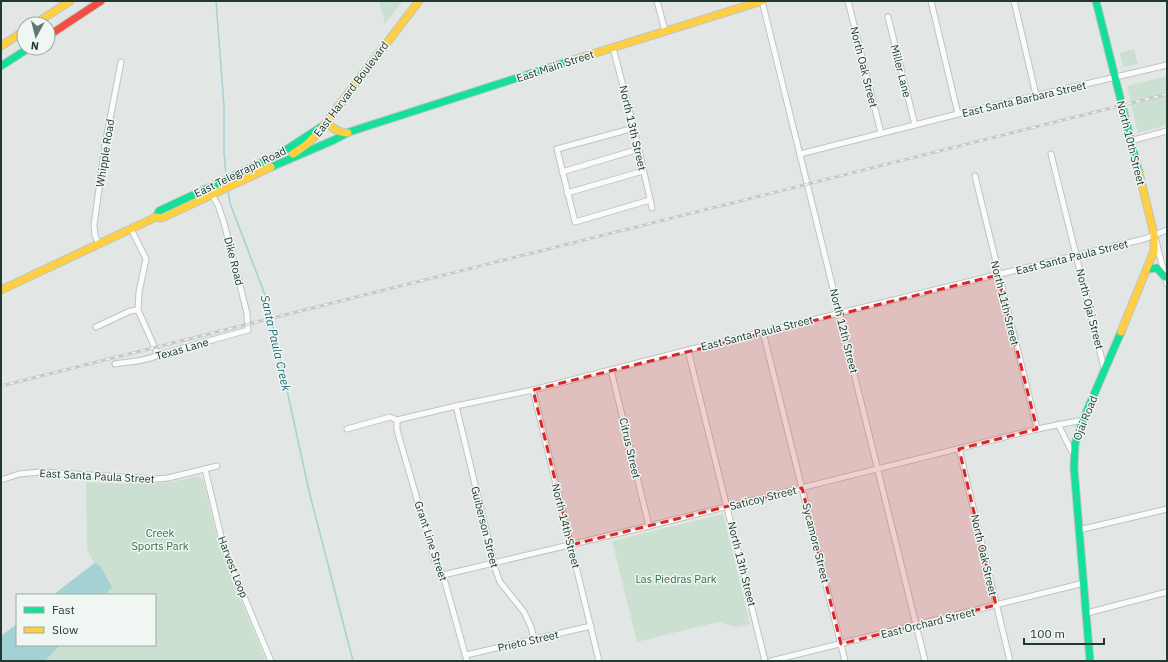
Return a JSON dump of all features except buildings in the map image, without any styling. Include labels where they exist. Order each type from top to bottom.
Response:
[{"type":"main road","points":[[47,16],[70,1]]},
{"type":"main road","points":[[56,31],[100,1]]},
{"type":"main road","name":"East Harvard Boulevard","points":[[249,173],[299,150],[313,139],[419,1]]},
{"type":"main road","name":"East Main Street","points":[[316,148],[349,132],[762,1]]},
{"type":"main road","name":"North 10th Street","points":[[1096,1],[1154,234]]},
{"type":"main road","points":[[1,46],[16,36]]},
{"type":"main road","points":[[1,66],[17,56]]},
{"type":"main road","points":[[325,123],[335,131],[342,133],[349,132]]},
{"type":"main road","name":"East Telegraph Road","points":[[1,290],[156,217],[162,218],[249,173],[316,148]]},
{"type":"main road","name":"Ojai Road","points":[[1090,661],[1079,530],[1074,454],[1075,444],[1083,420],[1148,269],[1154,251],[1154,234]]},
{"type":"main road","points":[[1148,269],[1157,268],[1166,280]]},
{"type":"street","points":[[657,1],[665,31]]},
{"type":"street","name":"North 12th Street","points":[[762,1],[925,661]]},
{"type":"street","name":"North Oak Street","points":[[848,1],[881,134]]},
{"type":"street","points":[[931,1],[958,114]]},
{"type":"street","points":[[1014,1],[1036,95]]},
{"type":"street","name":"Miller Lane","points":[[888,17],[915,125]]},
{"type":"street","name":"North 13th Street","points":[[613,48],[634,128],[652,208]]},
{"type":"street","name":"Whipple Road","points":[[99,244],[95,236],[94,225],[105,145],[121,62]]},
{"type":"street","name":"East Santa Barbara Street","points":[[800,154],[1036,95],[1167,65]]},
{"type":"street","points":[[634,128],[557,149],[562,172],[575,222],[650,200]]},
{"type":"street","points":[[1130,141],[1167,131]]},
{"type":"street","points":[[562,172],[639,149]]},
{"type":"street","name":"North Ojai Street","points":[[1051,154],[1105,371]]},
{"type":"street","points":[[567,193],[643,171]]},
{"type":"street","name":"North 11th Street","points":[[975,176],[1037,430]]},
{"type":"street","name":"Dike Road","points":[[214,191],[224,223],[247,313],[248,330]]},
{"type":"street","points":[[131,229],[146,259],[139,292],[138,310],[158,354]]},
{"type":"street","name":"East Santa Paula Street","points":[[347,429],[390,417],[397,420],[533,390],[688,350],[1144,239],[1167,230]]},
{"type":"street","name":"North 10th Street","points":[[1154,234],[1166,280]]},
{"type":"street","points":[[96,327],[130,311],[138,310]]},
{"type":"street","name":"Texas Lane","points":[[115,364],[132,363],[151,358],[158,354],[248,330]]},
{"type":"street","name":"Sycamore Street","points":[[763,332],[845,661]]},
{"type":"street","name":"North 13th Street","points":[[688,350],[765,661]]},
{"type":"street","name":"Citrus Street","points":[[611,370],[649,526]]},
{"type":"street","name":"North 14th Street","points":[[533,390],[599,661]]},
{"type":"street","name":"Guiberson Street","points":[[456,406],[494,563],[500,582],[524,612],[531,627],[534,639]]},
{"type":"street","name":"Grant Line Street","points":[[397,420],[397,430],[433,553],[443,576],[467,658]]},
{"type":"street","name":"Saticoy Street","points":[[443,576],[878,470],[1058,424],[1083,420]]},
{"type":"street","points":[[1058,424],[1070,450],[1074,454]]},
{"type":"street","name":"North Oak Street","points":[[959,449],[1010,661]]},
{"type":"street","name":"East Santa Paula Street","points":[[1,480],[18,474],[41,472],[156,479],[168,478],[217,466]]},
{"type":"street","name":"Harvest Loop","points":[[205,469],[224,549],[271,661]]},
{"type":"street","points":[[1079,530],[1167,509]]},
{"type":"street","name":"East Orchard Street","points":[[771,661],[1084,583]]},
{"type":"street","points":[[1086,614],[1167,592]]},
{"type":"street","name":"Prieto Street","points":[[467,658],[534,639],[591,626]]},
{"type":"highlighted area","points":[[998,275],[1037,429],[959,449],[996,605],[841,644],[802,488],[571,545],[533,390]]},
{"type":"green space","points":[[379,1],[403,1],[385,24]]},
{"type":"green space","points":[[1134,49],[1138,64],[1123,67],[1120,53]]},
{"type":"green space","points":[[1167,76],[1167,125],[1138,133],[1127,86]]},
{"type":"green space","name":"Creek Sports Park","points":[[198,476],[203,479],[220,550],[266,661],[1,661],[1,636],[16,625],[16,646],[156,646],[156,594],[54,594],[94,563],[87,549],[86,482],[127,484],[129,482],[172,482]]},
{"type":"green space","name":"Las Piedras Park","points":[[723,514],[750,624],[736,627],[718,622],[637,642],[612,541]]},
{"type":"water","points":[[95,563],[101,567],[112,587],[106,594],[54,594]]},
{"type":"water","points":[[16,625],[16,646],[59,646],[45,661],[1,661],[1,636]]},
{"type":"waterway","name":"Santa Paula Creek","points":[[216,1],[224,106],[224,152],[226,176]]},
{"type":"waterway","name":"Santa Paula Creek","points":[[228,190],[230,203],[268,303],[309,491],[353,661]]},
{"type":"railway","points":[[1,386],[1167,94]]},
{"type":"traffic: fast","points":[[1096,1],[1139,173]]},
{"type":"traffic: fast","points":[[1,66],[17,56]]},
{"type":"traffic: fast","points":[[271,167],[349,132],[573,60]]},
{"type":"traffic: fast","points":[[156,217],[159,211],[278,155],[321,127]]},
{"type":"traffic: fast","points":[[1148,269],[1157,268],[1165,277]]},
{"type":"traffic: fast","points":[[1090,661],[1074,468],[1075,444],[1083,420],[1121,332]]},
{"type":"traffic: slow","points":[[47,16],[70,1]]},
{"type":"traffic: slow","points":[[293,154],[306,145],[317,134],[419,1]]},
{"type":"traffic: slow","points":[[573,60],[762,1]]},
{"type":"traffic: slow","points":[[1,46],[16,36]]},
{"type":"traffic: slow","points":[[327,121],[336,130],[348,133]]},
{"type":"traffic: slow","points":[[1,290],[156,217],[162,218],[271,167]]},
{"type":"traffic: slow","points":[[1121,332],[1154,251],[1154,234],[1139,173]]},
{"type":"traffic: jam","points":[[56,31],[101,1]]}]
